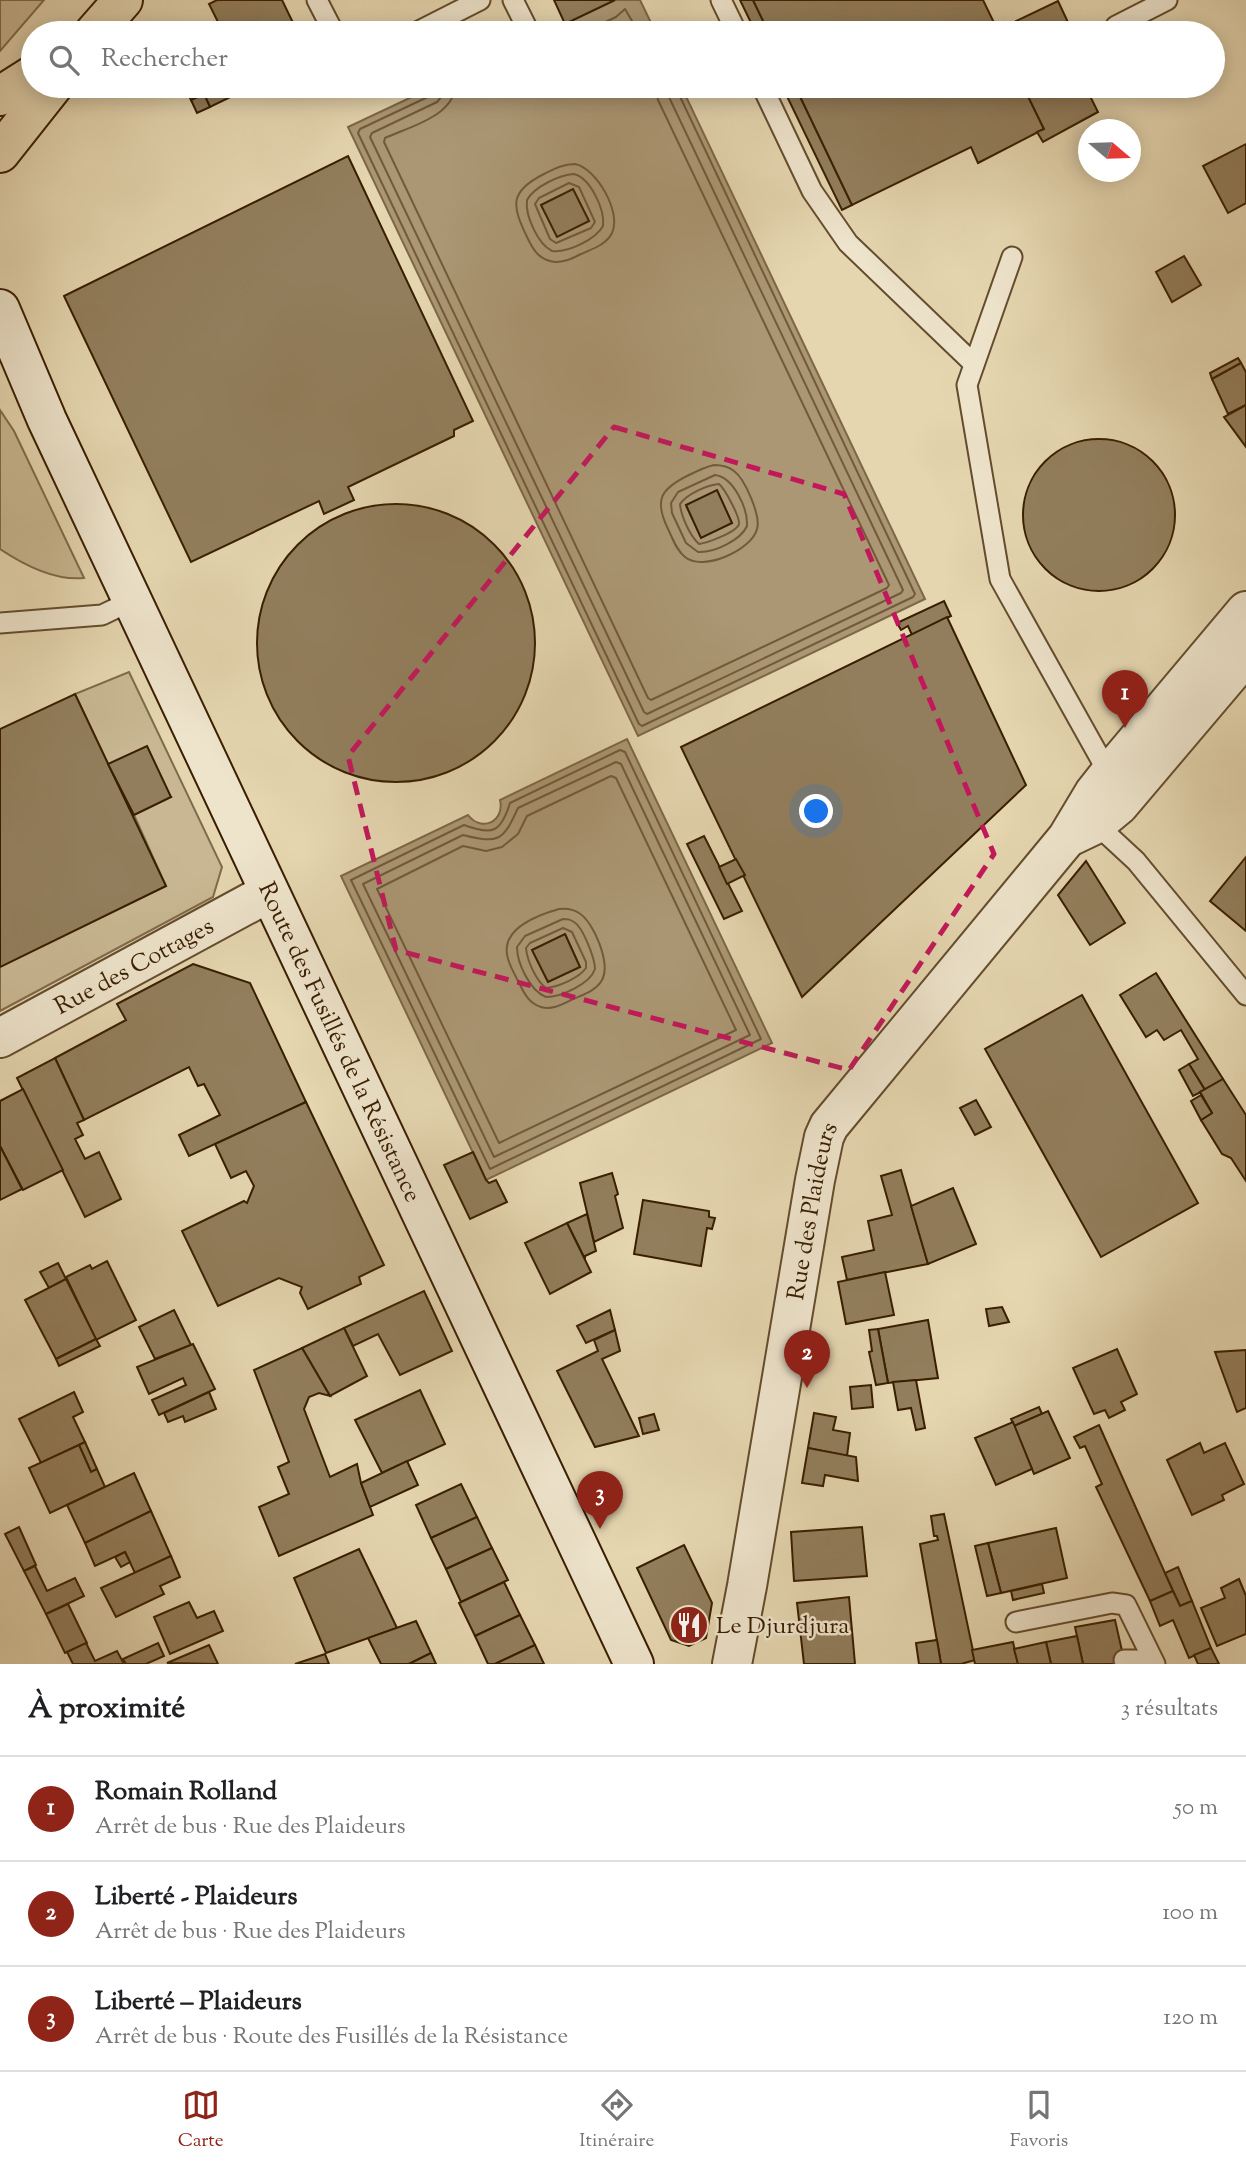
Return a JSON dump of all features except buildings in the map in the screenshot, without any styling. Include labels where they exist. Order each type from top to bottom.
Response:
[{"type":"main road","points":[[105,21],[123,0]]},
{"type":"main road","points":[[0,96],[21,83]]},
{"type":"main road","points":[[0,153],[44,98]]},
{"type":"street","name":"Route des Fusillés de la Résistance","points":[[0,309],[47,420],[268,893],[634,1664]]},
{"type":"street","name":"Route des Fusillés de la Résistance","points":[[0,366],[47,420]]},
{"type":"street","name":"Rue des Plaideurs","points":[[1082,831],[1094,793],[1246,611]]},
{"type":"street","name":"Rue des Plaideurs","points":[[732,1664],[824,1137],[842,1109],[1082,831],[1119,805],[1141,782],[1246,655]]},
{"type":"street","name":"Rue des Cottages","points":[[0,1038],[268,893]]},
{"type":"lane","points":[[317,0],[328,21]]},
{"type":"lane","points":[[439,21],[480,0]]},
{"type":"lane","points":[[513,0],[524,21]]},
{"type":"lane","points":[[721,0],[731,21]]},
{"type":"lane","points":[[1126,21],[1167,0]]},
{"type":"lane","points":[[768,98],[812,191],[848,243],[974,364]]},
{"type":"lane","points":[[1012,257],[967,385],[1000,579],[1109,774]]},
{"type":"lane","points":[[0,623],[102,615],[133,600]]},
{"type":"lane","points":[[1082,831],[1136,861],[1246,995]]},
{"type":"lane","points":[[1016,1622],[1112,1603],[1126,1605],[1155,1664]]},
{"type":"highlighted area","points":[[614,427],[844,494],[994,854],[849,1070],[396,950],[348,756]]},
{"type":"shaded area","points":[[0,0],[44,0],[26,21],[21,21],[21,27],[0,51]]},
{"type":"shaded area","points":[[0,410],[14,431],[84,578],[62,577],[40,571],[0,549]]},
{"type":"shaded area","points":[[129,672],[222,867],[213,897],[0,1011],[0,967],[166,886],[134,815],[171,797],[108,764],[75,694]]},
{"type":"water","points":[[615,0],[640,0],[650,21],[570,21]]},
{"type":"water","points":[[410,98],[687,98],[925,599],[638,736],[348,127]],"holes":[[[573,189],[589,221],[557,236],[541,205]],[[717,491],[732,523],[701,537],[686,506]]]},
{"type":"water","points":[[627,739],[772,1043],[486,1180],[341,876],[468,815],[480,823],[491,822],[499,814],[500,800]],"holes":[[[565,934],[580,967],[548,982],[532,950]]]},
{"type":"place","name":"Romain Rolland","points":[[1125,728]]},
{"type":"place","name":"Liberté - Plaideurs","points":[[807,1388]]},
{"type":"place","name":"Liberté – Plaideurs","points":[[600,1529]]},
{"type":"place","name":"Le Djurdjura","points":[[689,1625]]}]
